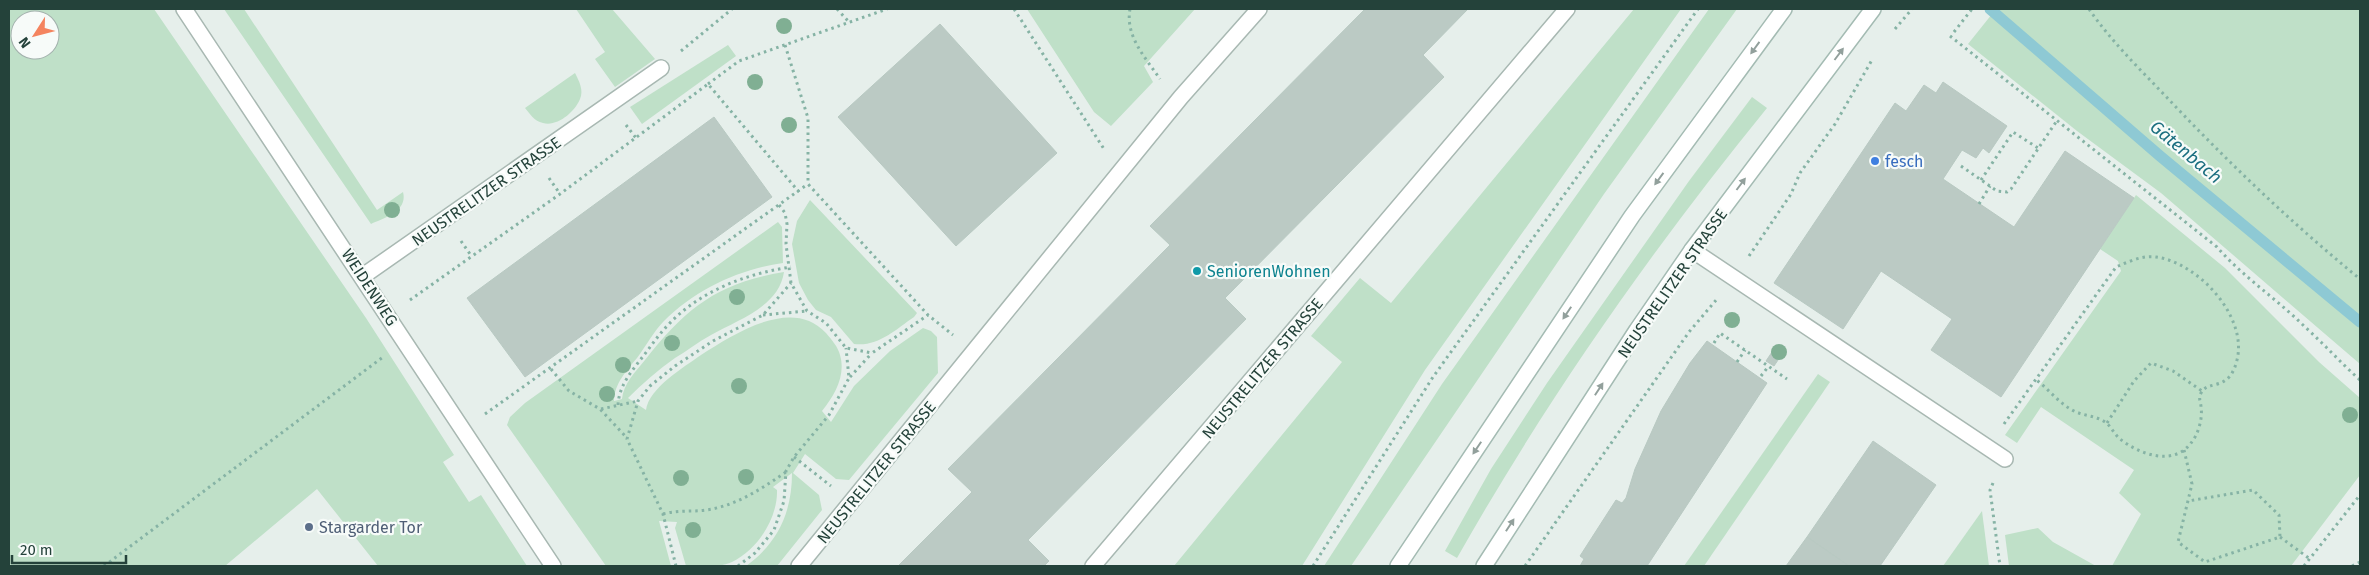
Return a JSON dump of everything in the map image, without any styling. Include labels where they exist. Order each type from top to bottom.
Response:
[{"type":"street","name":"WEIDENWEG","points":[[184,9],[363,276],[553,566]]},
{"type":"street","name":"NEUSTRELITZER STRASSE","points":[[799,566],[1124,167],[1259,9]]},
{"type":"street","name":"NEUSTRELITZER STRASSE","points":[[1093,566],[1567,9]]},
{"type":"street","points":[[1398,566],[1632,216],[1784,9]]},
{"type":"street","name":"NEUSTRELITZER STRASSE","points":[[1484,566],[1637,330],[1692,250],[1873,9]]},
{"type":"street","name":"NEUSTRELITZER STRASSE","points":[[363,276],[662,68]]},
{"type":"street","points":[[1692,250],[2005,459]]},
{"type":"path","points":[[662,68],[732,9]]},
{"type":"path","points":[[837,9],[850,22]]},
{"type":"path","points":[[388,315],[560,194],[739,61],[887,9]]},
{"type":"path","points":[[1014,9],[1104,150],[1124,167]]},
{"type":"path","points":[[1130,9],[1127,22],[1131,35],[1160,80],[1182,97]]},
{"type":"path","points":[[1313,566],[1433,377],[1698,9]]},
{"type":"path","points":[[1894,31],[1912,9]]},
{"type":"path","points":[[1954,32],[1972,9]]},
{"type":"path","points":[[2088,9],[2125,54],[2234,167],[2312,240],[2360,279]]},
{"type":"path","points":[[1950,36],[2056,122],[2157,199],[2216,247],[2230,263],[2305,327],[2326,350],[2360,380]]},
{"type":"path","points":[[785,45],[808,118],[808,184],[928,314],[974,352]]},
{"type":"path","points":[[1525,566],[1689,332],[1734,278],[1791,194],[1800,173],[1835,124],[1876,53]]},
{"type":"path","points":[[708,84],[799,192]]},
{"type":"path","points":[[1961,166],[1990,186],[2003,192],[2011,189],[2056,122]]},
{"type":"path","points":[[1981,180],[2013,132],[2038,148]]},
{"type":"path","points":[[463,429],[551,369],[808,184]]},
{"type":"path","points":[[1979,204],[1990,186]]},
{"type":"path","points":[[780,205],[785,213],[787,224],[786,244],[791,267],[791,283],[807,311],[826,323],[846,348],[849,378]]},
{"type":"path","points":[[1988,448],[2035,379],[2116,267],[2132,260],[2154,257],[2172,261],[2194,273],[2215,292],[2229,313],[2237,335],[2238,358],[2233,373],[2226,381],[2217,386],[2208,386],[2202,391],[2199,398],[2202,408],[2199,427],[2192,442],[2184,450],[2172,455],[2158,457],[2139,451],[2119,438],[2107,423],[2096,417],[2077,412],[2063,404],[2035,379]]},
{"type":"path","points":[[618,405],[619,395],[626,379],[668,325],[692,303],[738,280],[761,272],[791,267]]},
{"type":"path","points":[[627,439],[638,401],[650,386],[675,366],[713,341],[763,315],[791,283]]},
{"type":"path","points":[[763,315],[807,311]]},
{"type":"path","points":[[738,566],[755,553],[774,530],[784,501],[786,471],[794,456],[830,415],[849,378],[872,354],[928,314]]},
{"type":"path","points":[[1714,343],[1720,333],[1787,379]]},
{"type":"path","points":[[104,566],[406,342]]},
{"type":"path","points":[[846,348],[872,354]]},
{"type":"path","points":[[1737,362],[1745,350]]},
{"type":"path","points":[[2107,423],[2134,381],[2152,363],[2173,371],[2202,391]]},
{"type":"path","points":[[1761,376],[1768,366]]},
{"type":"path","points":[[551,369],[569,392],[600,409],[627,439],[663,514],[676,566]]},
{"type":"path","points":[[600,409],[638,401]]},
{"type":"path","points":[[2184,450],[2192,484],[2178,542],[2205,562],[2280,537]]},
{"type":"path","points":[[794,456],[852,502]]},
{"type":"path","points":[[2000,566],[1990,490],[2005,459]]},
{"type":"path","points":[[663,514],[674,511],[722,507],[741,501],[786,471]]},
{"type":"path","points":[[2188,501],[2253,490],[2279,515],[2280,537]]},
{"type":"path","points":[[2304,566],[2360,495]]},
{"type":"path","points":[[2280,537],[2310,559]]},
{"type":"path","points":[[2352,566],[2360,562]]},
{"type":"green space","points":[[9,9],[154,9],[366,318],[454,455],[443,462],[469,502],[481,495],[527,566],[378,566],[317,489],[225,566],[9,566]]},
{"type":"green space","points":[[224,9],[244,9],[377,210],[403,192],[404,199],[399,209],[371,224]]},
{"type":"green space","points":[[576,9],[612,9],[655,59],[615,87],[595,59],[605,52]]},
{"type":"green space","points":[[1027,9],[1195,9],[1144,66],[1153,82],[1111,126],[1094,112]]},
{"type":"green space","points":[[1634,9],[1681,9],[1425,370],[1302,566],[1174,566],[1342,362],[1311,336],[1360,278],[1391,303]]},
{"type":"green space","points":[[1709,9],[1737,9],[1604,194],[1351,566],[1324,566],[1442,384]]},
{"type":"green space","points":[[1996,9],[2360,9],[2360,364],[2161,193],[2077,131],[1968,44]]},
{"type":"green space","points":[[728,45],[736,56],[642,124],[630,107]]},
{"type":"green space","points":[[575,73],[580,86],[581,96],[574,109],[560,121],[554,123],[540,122],[532,117],[525,108]]},
{"type":"green space","points":[[1752,97],[1767,108],[1683,215],[1603,326],[1527,440],[1457,558],[1445,551],[1491,469],[1547,383],[1689,181]]},
{"type":"green space","points":[[2136,195],[2225,268],[2319,362],[2360,398],[2360,475],[2291,566],[2112,566],[2141,514],[2119,493],[2134,470],[2041,407],[2017,443],[2005,435],[2121,271],[2118,261],[2100,249]]},
{"type":"green space","points":[[810,200],[917,313],[914,317],[879,340],[871,343],[854,344],[831,317],[816,310],[799,283],[792,244],[797,221]]},
{"type":"green space","points":[[778,222],[782,227],[783,263],[751,270],[719,282],[690,299],[657,329],[622,378],[616,389],[614,401],[622,399],[627,383],[634,373],[689,312],[721,291],[740,283],[784,272],[780,284],[766,303],[675,358],[650,377],[628,398],[646,410],[653,394],[660,386],[701,355],[746,329],[780,318],[797,318],[812,322],[826,333],[838,349],[842,370],[835,392],[822,411],[831,422],[854,386],[890,351],[923,328],[931,331],[937,337],[938,373],[849,480],[836,479],[805,454],[793,473],[819,495],[822,510],[777,566],[746,566],[767,547],[781,526],[789,501],[792,473],[773,487],[777,490],[776,500],[774,511],[765,532],[750,549],[732,562],[716,566],[686,566],[675,528],[677,522],[659,521],[671,566],[606,566],[507,425],[510,417],[525,403]]},
{"type":"green space","points":[[1818,374],[1830,382],[1704,566],[1684,566]]},
{"type":"green space","points":[[1982,511],[1989,566],[1943,566]]},
{"type":"green space","points":[[2038,528],[2053,542],[2096,566],[2009,566],[2005,535]]},
{"type":"building","name":"SeniorenWohnen","points":[[1365,9],[1468,9],[1423,55],[1444,77],[1225,298],[1246,319],[1028,540],[1049,561],[1044,566],[898,566],[972,492],[948,469],[1170,245],[1150,226]]},
{"type":"building","points":[[940,24],[1057,153],[956,246],[838,117]]},
{"type":"building","points":[[1943,82],[2007,126],[1989,153],[1983,148],[1976,158],[1962,150],[1943,179],[2014,227],[2065,151],[2134,198],[2001,397],[1931,350],[1952,319],[1881,271],[1843,329],[1774,283],[1895,103],[1906,111],[1924,85],[1936,93]]},
{"type":"building","points":[[714,117],[772,197],[525,377],[467,298]]},
{"type":"building","points":[[1707,341],[1767,383],[1647,566],[1580,566],[1584,559],[1580,556],[1616,500],[1622,503],[1626,498],[1635,469],[1661,411],[1690,363]]},
{"type":"building","points":[[1772,352],[1780,357],[1774,366],[1766,361]]},
{"type":"building","points":[[1873,441],[1936,485],[1880,566],[1849,566],[1807,537]]},
{"type":"building","points":[[1807,537],[1849,566],[1786,566]]},
{"type":"waterway","name":"Gätenbach","points":[[1990,9],[2160,156],[2360,322]]},
{"type":"place","name":"fesch","points":[[1875,161]]},
{"type":"place","name":"SeniorenWohnen","points":[[1197,271]]},
{"type":"place","name":"Stargarder Tor","points":[[309,527]]}]
